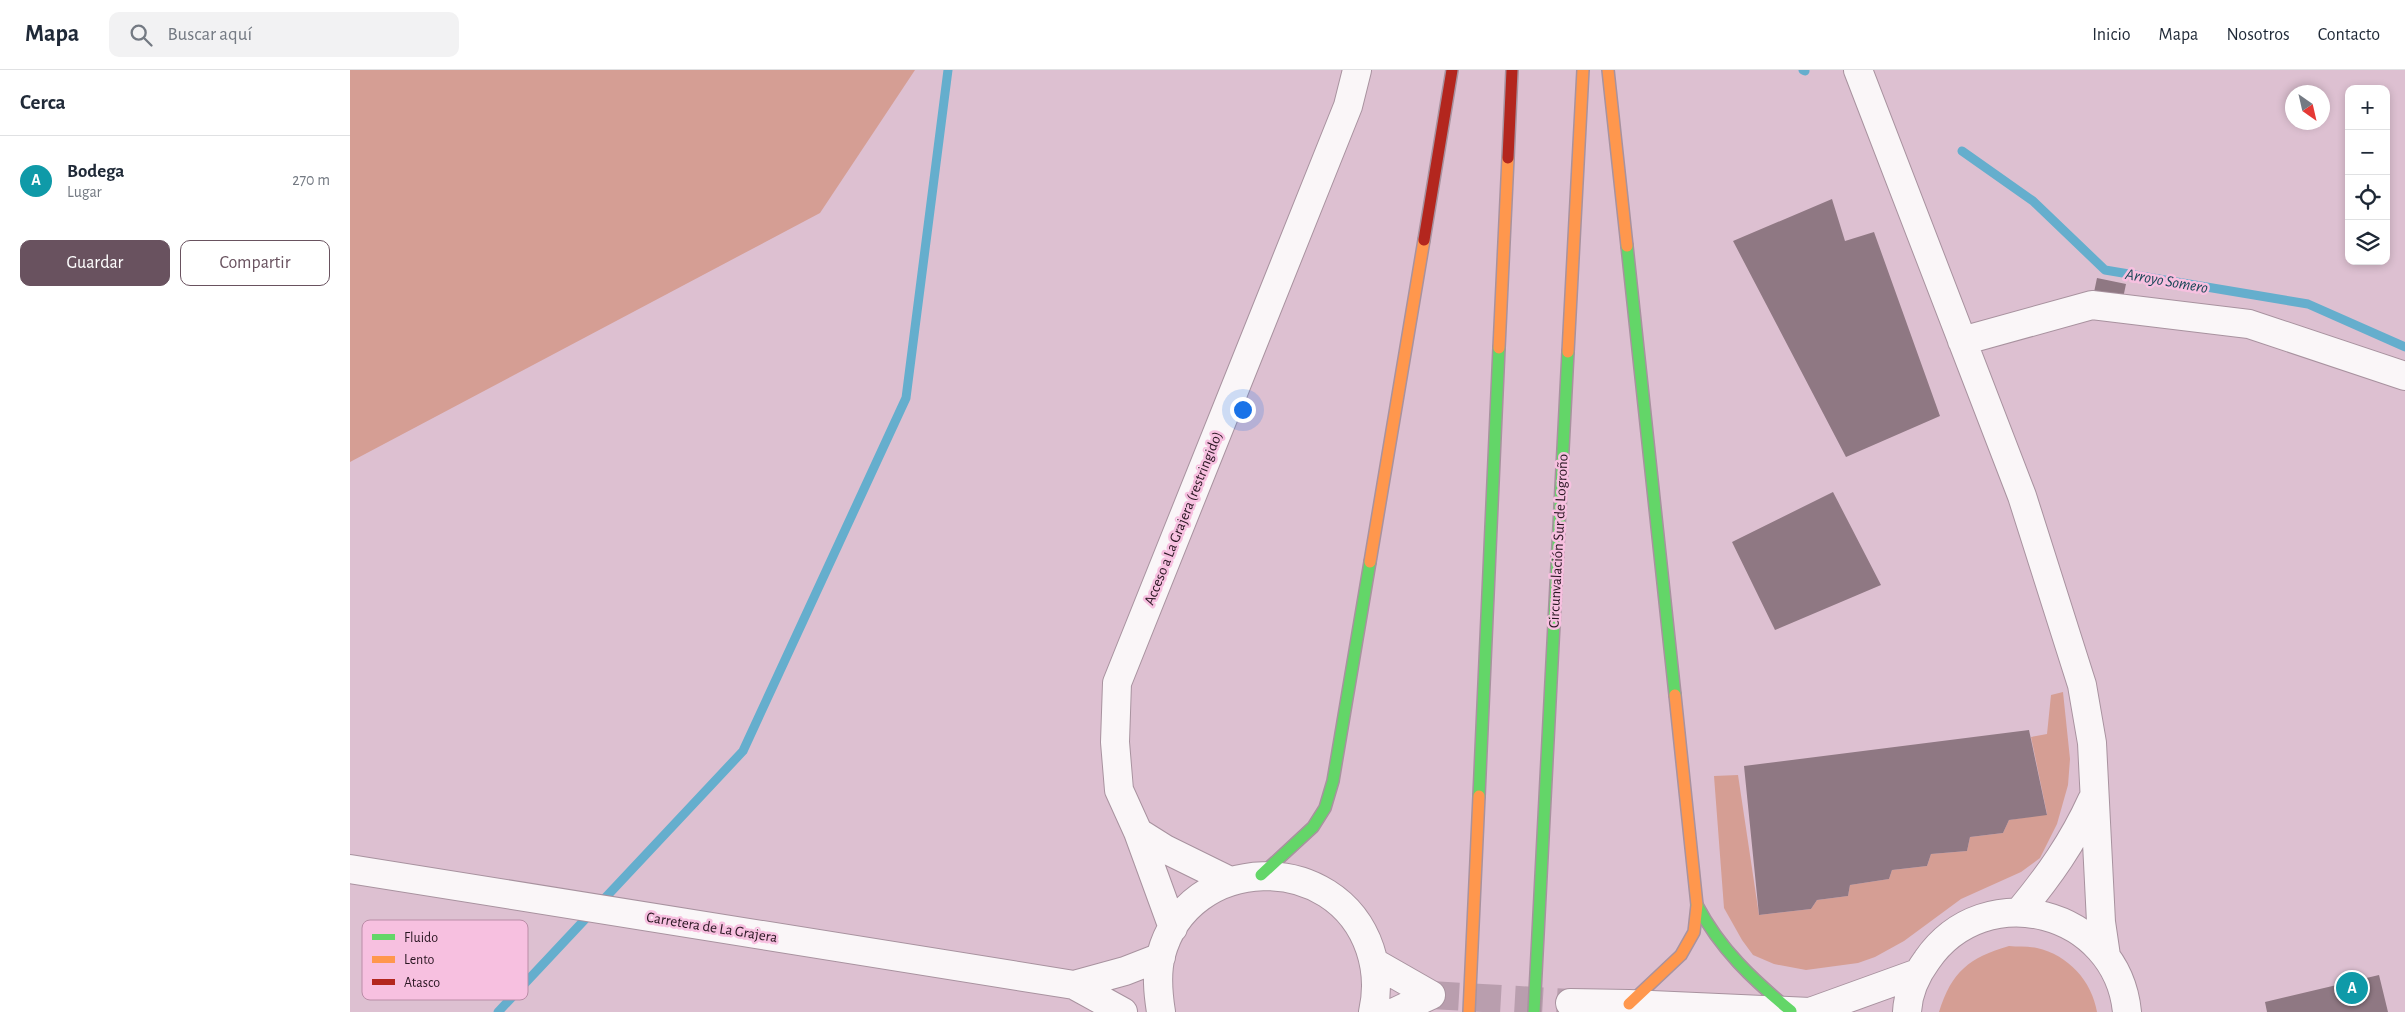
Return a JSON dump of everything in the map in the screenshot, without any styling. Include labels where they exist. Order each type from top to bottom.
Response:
[{"type":"highway","points":[[1261,875],[1313,827],[1325,808],[1333,781],[1452,70]]},
{"type":"highway","points":[[1469,1012],[1512,70]]},
{"type":"highway","name":"Circunvalación Sur de Logroño","points":[[1534,1012],[1583,70]]},
{"type":"highway","points":[[1608,70],[1697,905],[1694,932],[1681,955],[1629,1004]]},
{"type":"highway","points":[[1697,905],[1707,927],[1729,956],[1756,983],[1804,1012]]},
{"type":"street","name":"Acceso a La Grajera (restringido)","points":[[1173,928],[1138,832],[1119,790],[1115,742],[1117,683],[1348,106],[1357,70]]},
{"type":"street","points":[[1858,70],[2022,496],[2082,685],[2092,743],[2101,922],[2106,956]]},
{"type":"street","points":[[1962,341],[2092,305],[2249,324],[2405,376]]},
{"type":"street","points":[[2018,912],[2060,861],[2079,830],[2094,794]]},
{"type":"street","points":[[1138,832],[1165,849],[1230,881]]},
{"type":"street","name":"Carretera de La Grajera","points":[[350,869],[1074,985],[1123,1012]]},
{"type":"street","points":[[1161,1012],[1157,984],[1161,957],[1173,928],[1188,908],[1208,892],[1230,881],[1261,875],[1292,877],[1322,889],[1347,908],[1365,934],[1375,964],[1377,996],[1372,1012]]},
{"type":"street","points":[[1907,1012],[1908,1002],[1918,973],[1936,947],[1960,928],[1988,915],[2018,912],[2044,915],[2068,924],[2089,938],[2106,956],[2121,982],[2128,1012]]},
{"type":"street","name":"Carretera de La Grajera","points":[[1074,985],[1125,971],[1161,957]]},
{"type":"street","points":[[1375,964],[1430,995],[1395,1012]]},
{"type":"street","points":[[1570,1003],[1804,1012],[1918,973]]},
{"type":"shaded area","points":[[350,70],[915,70],[820,213],[350,462]]},
{"type":"shaded area","points":[[2063,692],[2070,759],[2068,785],[2057,824],[2040,858],[2021,872],[1961,899],[1904,941],[1875,957],[1858,963],[1806,970],[1774,964],[1753,955],[1724,908],[1714,776],[1738,775],[1759,915],[1811,909],[1817,900],[1848,896],[1850,885],[1889,879],[1892,870],[1927,866],[1931,854],[1967,851],[1970,837],[2003,833],[2009,820],[2047,814],[2031,737],[2047,734],[2051,695]]},
{"type":"shaded area","points":[[2009,946],[2030,947],[2048,951],[2068,963],[2077,971],[2090,990],[2097,1012],[1939,1012],[1950,986],[1964,968],[1983,956]]},
{"type":"building","points":[[1832,199],[1845,241],[1874,232],[1940,416],[1846,457],[1733,241]]},
{"type":"building","points":[[2097,278],[2126,284],[2122,303],[2093,297]]},
{"type":"building","points":[[1833,492],[1881,585],[1775,630],[1732,542]]},
{"type":"building","points":[[2029,730],[2047,815],[2009,820],[2003,833],[1970,837],[1967,851],[1931,854],[1927,866],[1892,870],[1889,879],[1850,885],[1848,896],[1817,900],[1811,909],[1759,915],[1744,766]]},
{"type":"building","points":[[2379,975],[2388,1012],[2267,1012],[2265,1002]]},
{"type":"waterway","points":[[528,980],[743,751],[906,398],[948,70]]},
{"type":"waterway","name":"Arroyo Somero","points":[[1962,151],[2033,201],[2105,270],[2308,304],[2405,347]]},
{"type":"waterway","points":[[498,1012],[509,1000]]},
{"type":"tunnel","points":[[1431,995],[1570,1003]]},
{"type":"traffic: fast","points":[[1627,246],[1675,695]]},
{"type":"traffic: fast","points":[[1479,796],[1499,348]]},
{"type":"traffic: fast","points":[[1534,1012],[1568,352]]},
{"type":"traffic: fast","points":[[1261,875],[1313,827],[1325,808],[1333,781],[1370,562]]},
{"type":"traffic: fast","points":[[1697,905],[1716,936],[1738,963],[1791,1011]]},
{"type":"traffic: slow","points":[[1568,352],[1583,70]]},
{"type":"traffic: slow","points":[[1608,70],[1627,246]]},
{"type":"traffic: slow","points":[[1499,348],[1508,158]]},
{"type":"traffic: slow","points":[[1370,562],[1424,240]]},
{"type":"traffic: slow","points":[[1629,1004],[1681,955],[1694,932],[1697,905],[1675,695]]},
{"type":"traffic: slow","points":[[1469,1012],[1479,796]]},
{"type":"traffic: jam","points":[[1424,240],[1452,70]]},
{"type":"traffic: jam","points":[[1508,158],[1512,70]]},
{"type":"place","name":"Bodega","points":[[2352,988]]}]
